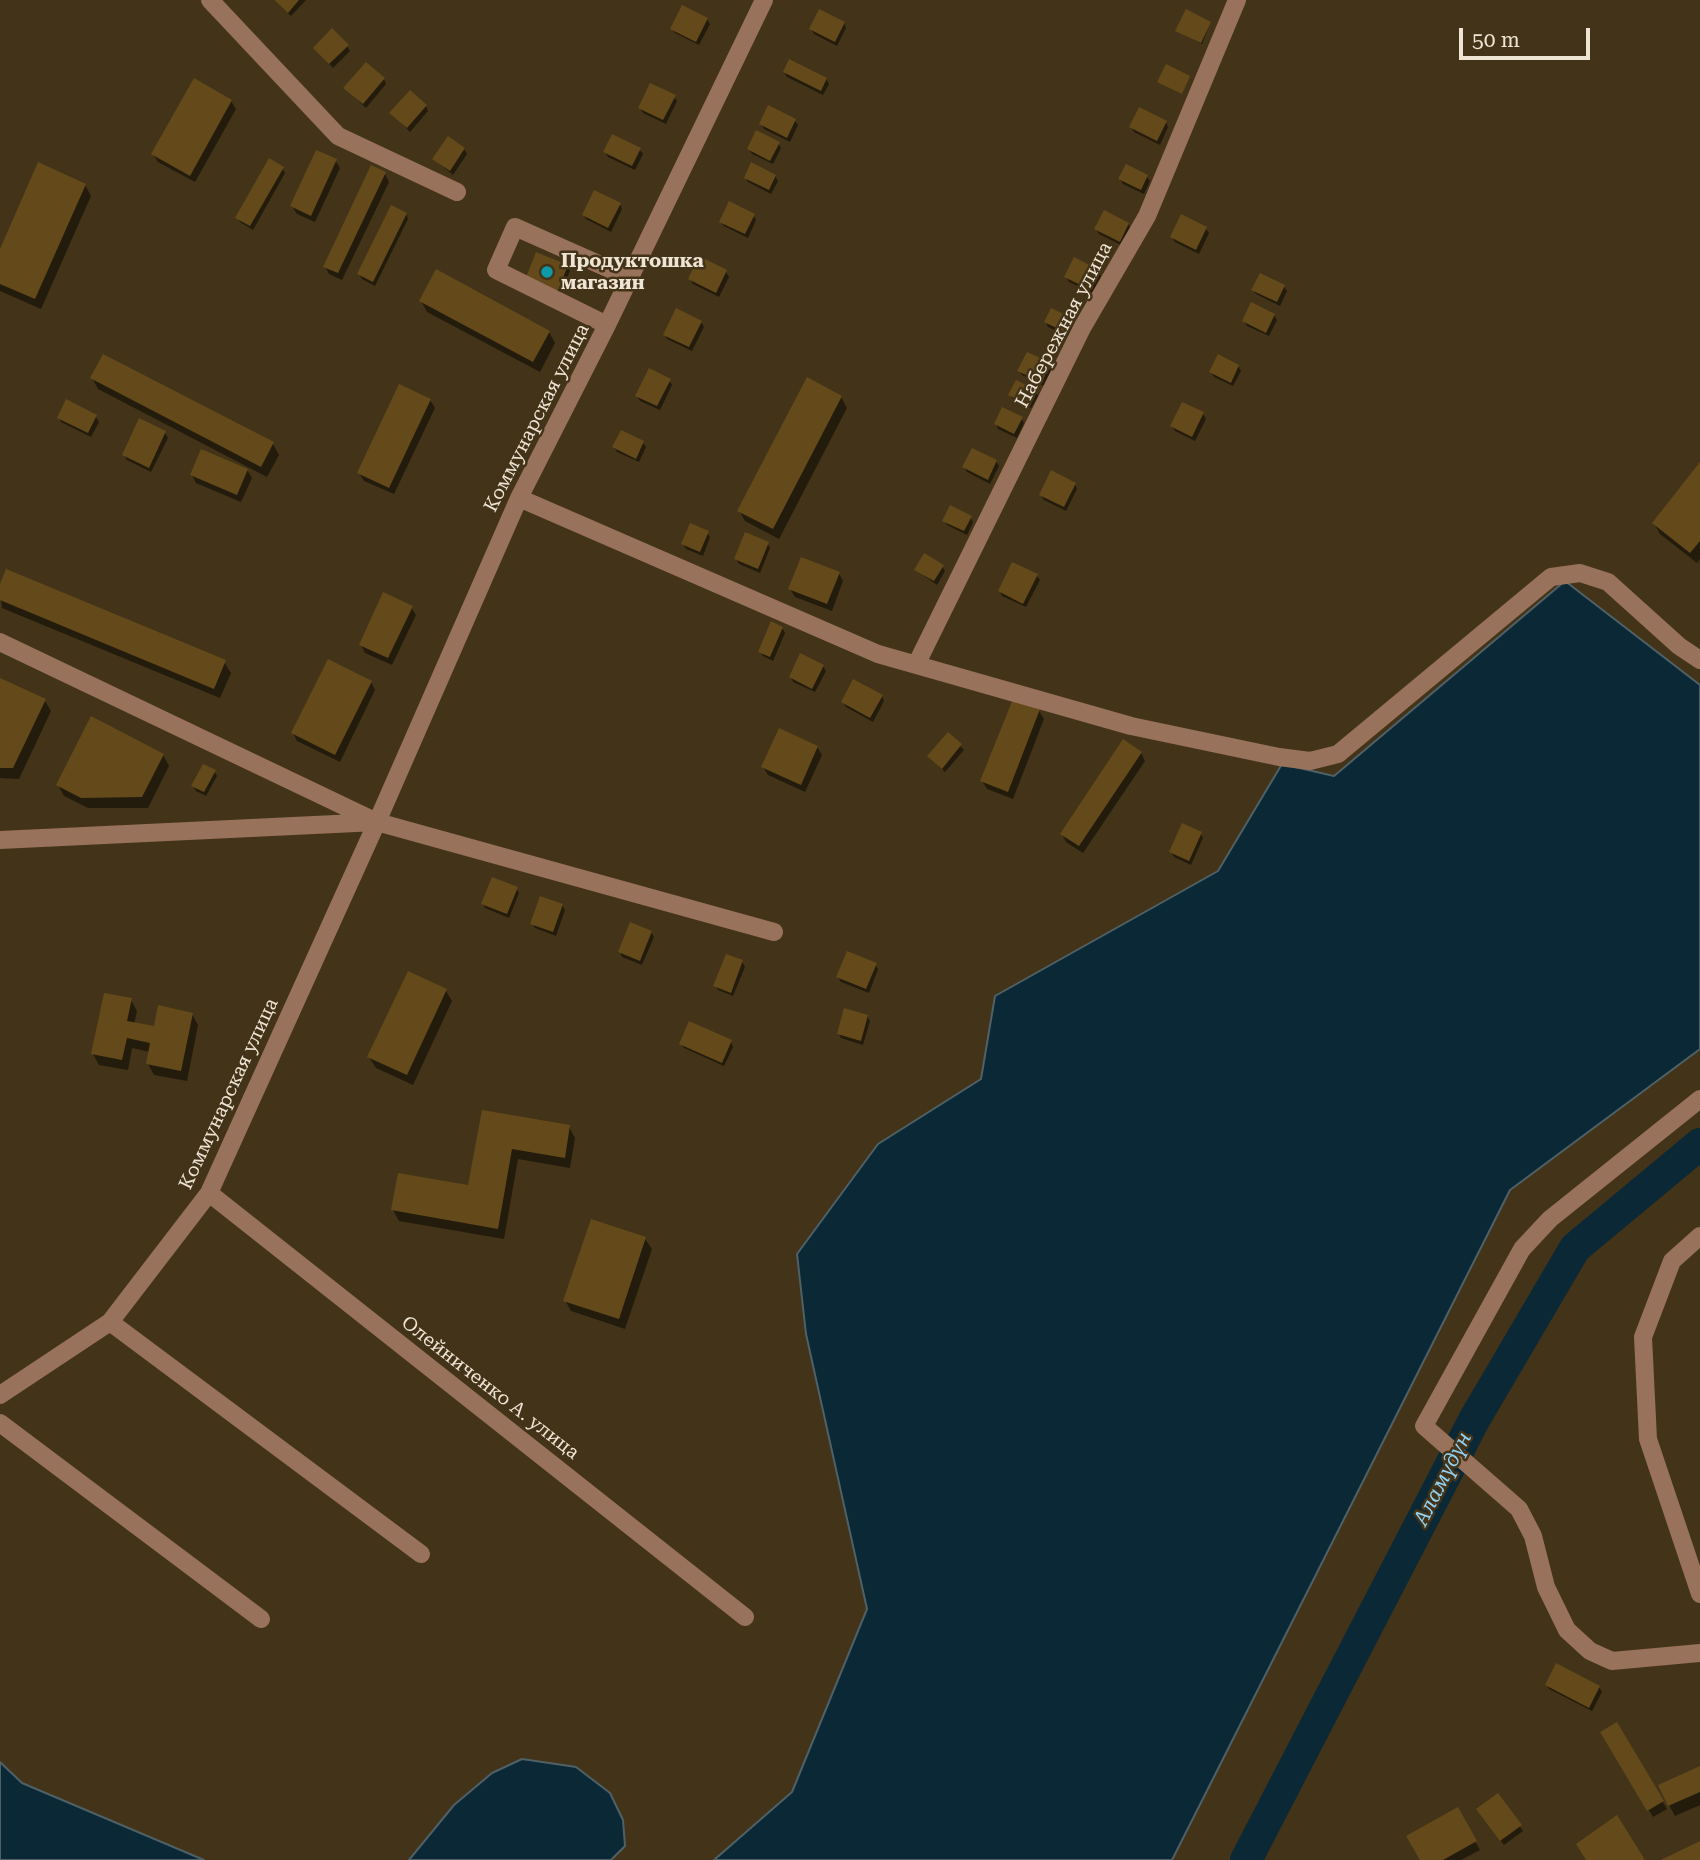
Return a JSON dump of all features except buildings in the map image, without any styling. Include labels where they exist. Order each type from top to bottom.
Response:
[{"type":"street","points":[[210,0],[338,136],[457,192]]},
{"type":"street","name":"Коммунарская улица","points":[[0,1395],[110,1322],[209,1193],[377,822],[519,498],[607,325],[764,0]]},
{"type":"street","name":"Набережная улица","points":[[916,664],[1082,328],[1147,216],[1237,0]]},
{"type":"street","points":[[607,325],[496,270],[515,227],[629,278]]},
{"type":"street","points":[[519,498],[878,654],[1131,726],[1310,761],[1338,754],[1551,577],[1580,573],[1608,582],[1679,646],[1700,660]]},
{"type":"street","points":[[0,642],[377,822],[774,932]]},
{"type":"street","points":[[0,840],[377,822]]},
{"type":"street","points":[[1700,1099],[1550,1219],[1522,1249],[1424,1426],[1441,1444],[1519,1509],[1534,1536],[1546,1587],[1567,1630],[1590,1651],[1612,1661],[1700,1653]]},
{"type":"street","name":"Олейниченко А. улица","points":[[209,1193],[745,1617]]},
{"type":"street","points":[[1700,1236],[1672,1261],[1643,1337],[1648,1439],[1700,1594]]},
{"type":"street","points":[[110,1322],[421,1554]]},
{"type":"street","points":[[0,1423],[261,1619]]},
{"type":"water","points":[[1565,581],[1700,685],[1700,1049],[1510,1190],[1172,1860],[714,1860],[792,1792],[867,1609],[806,1334],[797,1254],[878,1144],[981,1079],[995,996],[1218,871],[1282,764],[1334,776]]},
{"type":"water","points":[[522,1759],[576,1767],[610,1793],[623,1820],[625,1846],[611,1860],[409,1860],[454,1805],[492,1773]]},
{"type":"water","points":[[0,1762],[22,1783],[204,1860],[0,1860]]},
{"type":"waterway","name":"Аламүдүн","points":[[1246,1860],[1474,1420],[1575,1248],[1700,1144]]},
{"type":"place","name":"Продуктошка магазин","points":[[547,272]]}]
